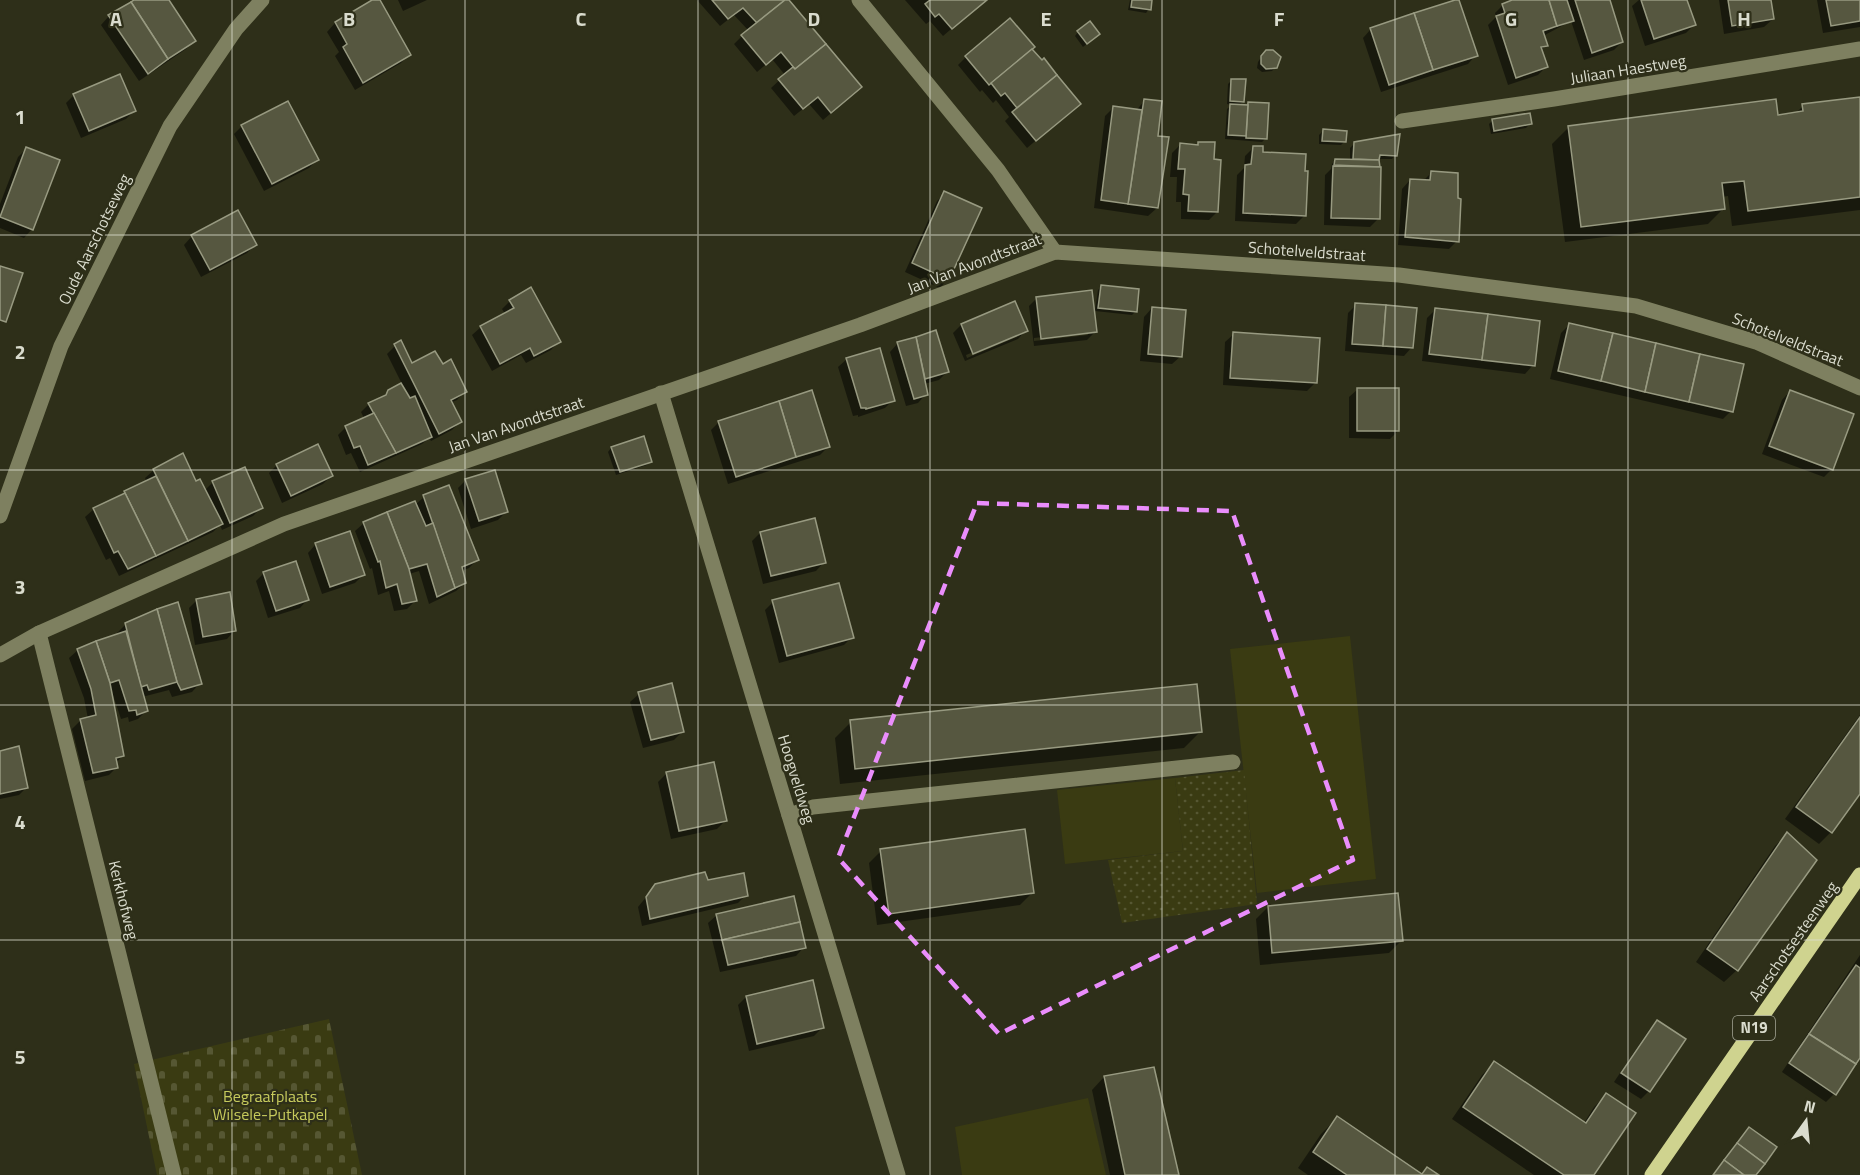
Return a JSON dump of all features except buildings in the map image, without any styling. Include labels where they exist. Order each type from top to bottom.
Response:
[{"type":"main road","name":"Aarschotsesteenweg","points":[[1652,1175],[1860,875]]},
{"type":"street","name":"Oude Aarschotseweg","points":[[0,516],[61,346],[170,126],[236,29],[262,0]]},
{"type":"street","points":[[859,0],[998,170],[1054,252]]},
{"type":"street","name":"Juliaan Haestweg","points":[[1402,121],[1554,99],[1860,49]]},
{"type":"street","name":"Schotelveldstraat","points":[[1054,252],[1399,275],[1636,306],[1756,342],[1860,388]]},
{"type":"street","name":"Jan Van Avondtstraat","points":[[0,655],[39,633],[284,524],[860,325],[1054,252]]},
{"type":"street","name":"Hoogveldweg","points":[[661,393],[898,1175]]},
{"type":"street","name":"Kerkhofweg","points":[[39,633],[174,1175]]},
{"type":"street","points":[[789,815],[813,807],[1233,762]]},
{"type":"highlighted area","points":[[977,503],[1232,511],[1353,860],[999,1034],[838,858]]},
{"type":"green space","points":[[1350,636],[1376,879],[1257,893],[1230,649]]},
{"type":"green space","points":[[1244,770],[1257,904],[1122,923],[1108,860],[1183,851],[1175,778]]},
{"type":"green space","points":[[1175,778],[1183,851],[1065,864],[1057,790]]},
{"type":"green space","name":"Begraafplaats Wilsele-Putkapel","points":[[329,1019],[362,1175],[157,1175],[134,1064]]},
{"type":"green space","points":[[1088,1098],[1106,1175],[962,1175],[955,1127]]}]
